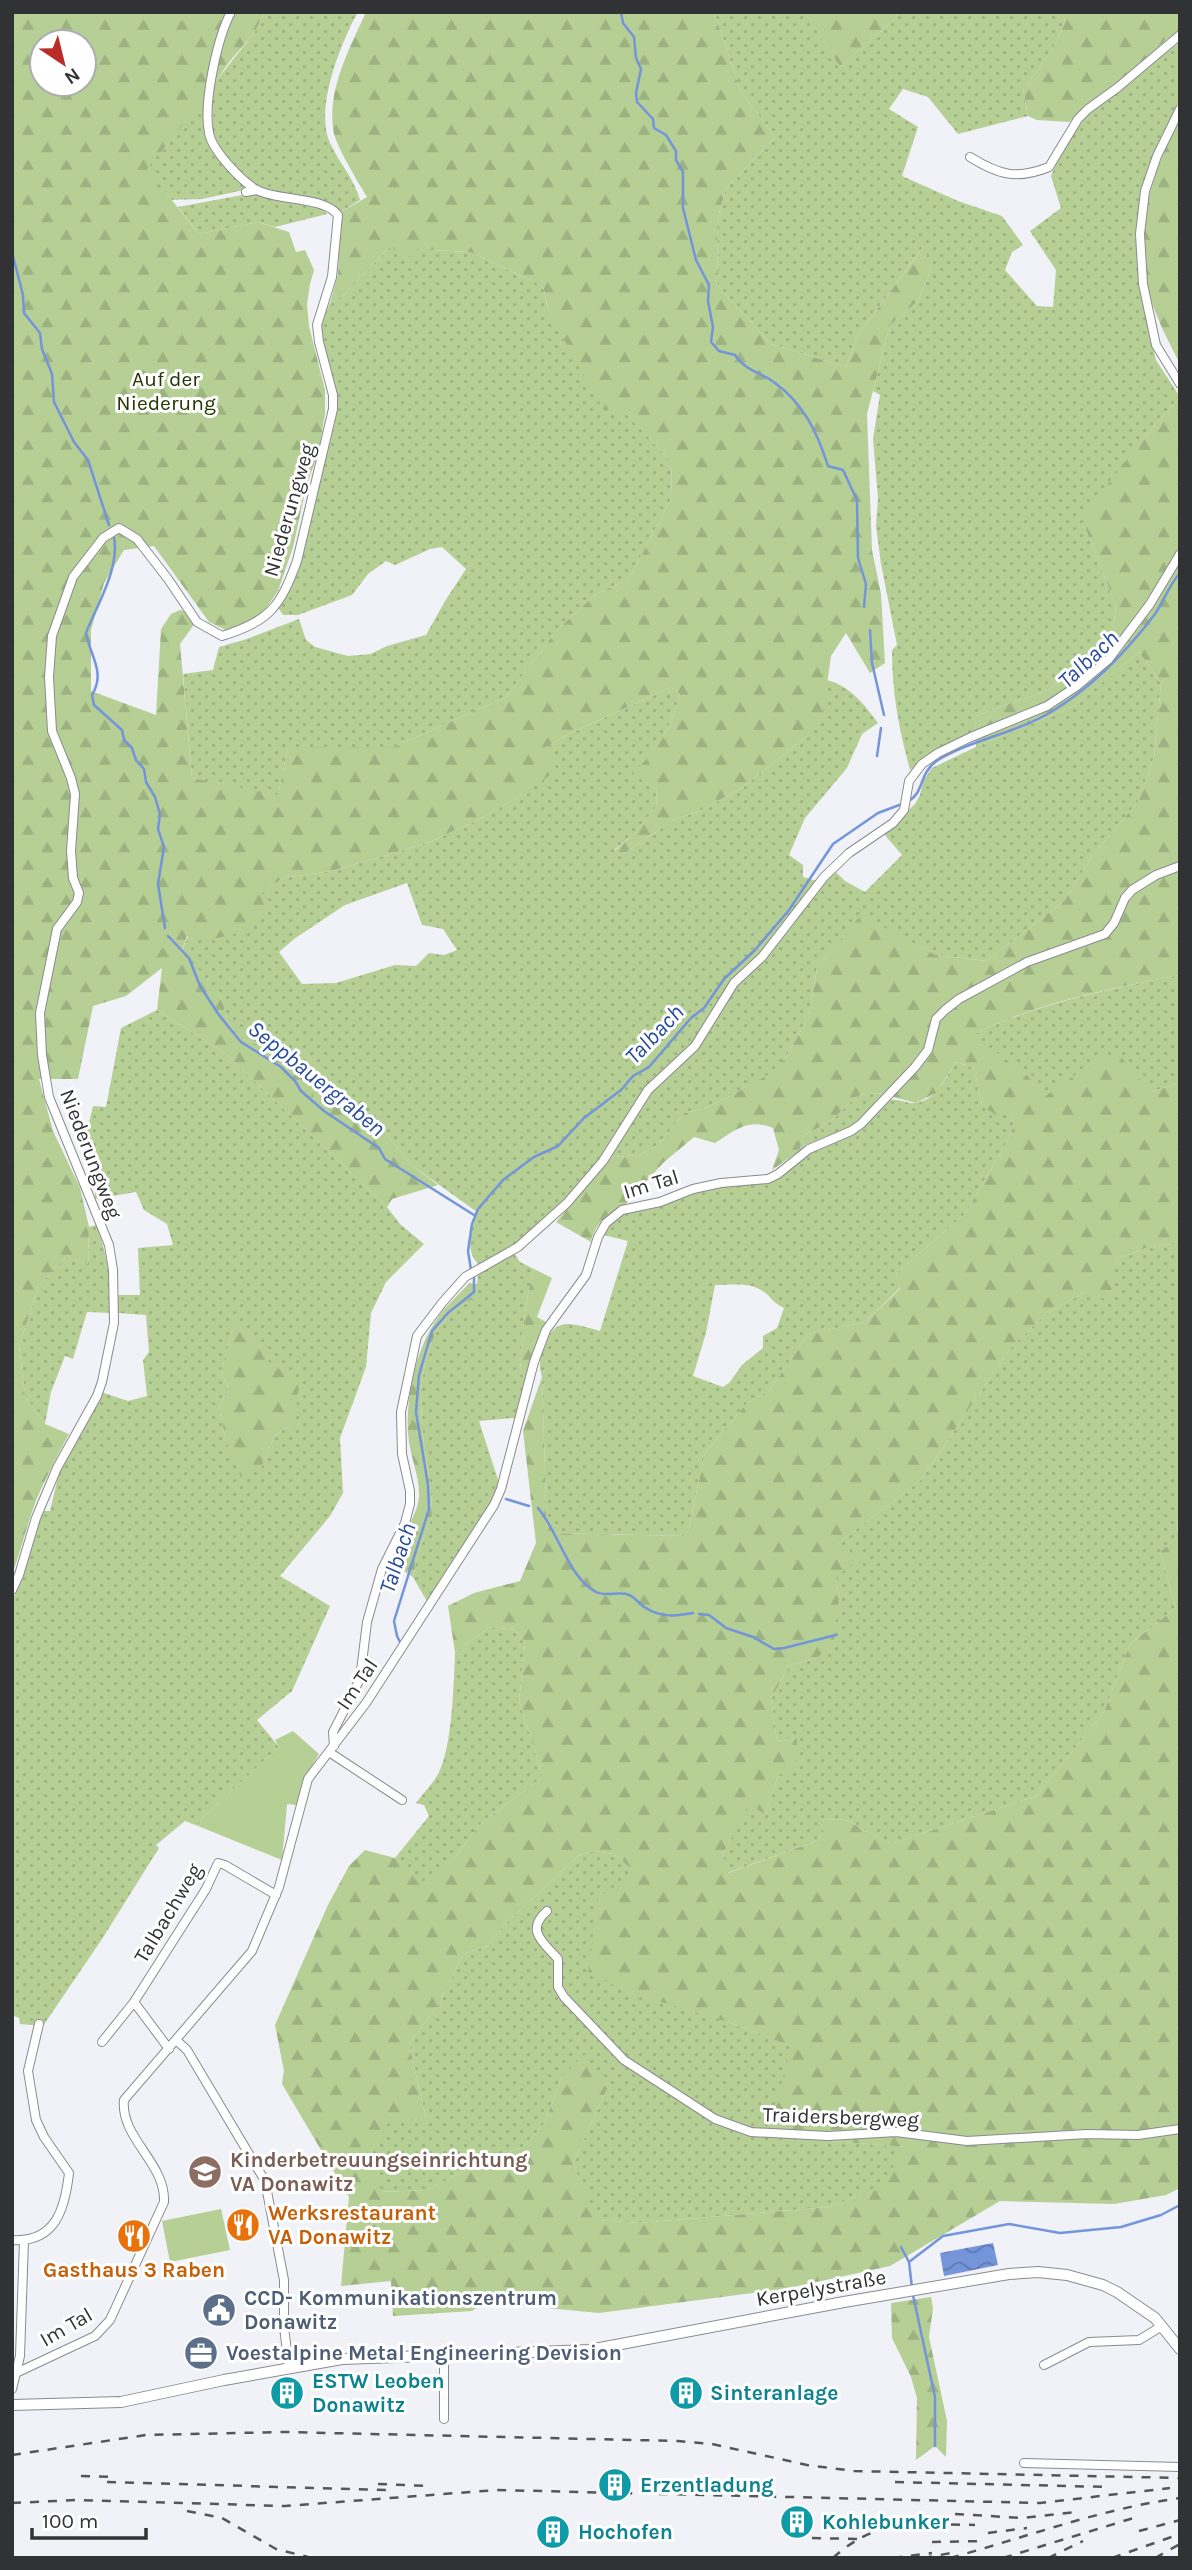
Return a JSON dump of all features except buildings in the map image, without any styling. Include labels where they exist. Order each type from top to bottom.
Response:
[{"type":"main road","name":"Kerpelystraße","points":[[12,2405],[121,2402],[342,2359],[589,2350],[844,2302],[1009,2274],[1038,2272],[1067,2275],[1103,2285],[1116,2292],[1138,2304],[1162,2326],[1180,2349]]},
{"type":"street","name":"Niederungweg","points":[[231,12],[226,21],[212,76],[207,106],[209,135],[226,163],[257,190]]},
{"type":"street","points":[[970,157],[1000,172],[1016,176],[1049,167],[1087,109],[1117,88],[1180,35]]},
{"type":"street","points":[[1180,109],[1157,156],[1145,191],[1140,234],[1143,284],[1156,345],[1180,384]]},
{"type":"street","name":"Niederungweg","points":[[12,1590],[36,1518],[57,1468],[97,1396],[114,1323],[113,1270],[109,1245],[49,1097],[42,1055],[40,1013],[57,929],[77,902],[79,893],[73,878],[71,851],[75,794],[52,731],[49,677],[52,636],[73,577],[103,538],[119,527],[137,539],[197,622],[222,636],[245,629],[270,613],[288,583],[303,535],[333,409],[333,395],[317,325],[332,277],[339,220],[335,211],[328,207],[257,190],[246,192]]},
{"type":"street","name":"Im Tal","points":[[331,1749],[333,1732],[360,1679],[367,1622],[382,1569],[405,1523],[410,1504],[402,1454],[401,1412],[417,1336],[465,1277],[518,1247],[567,1203],[603,1161],[649,1090],[695,1046],[734,983],[762,957],[824,877],[849,853],[893,823],[904,810],[909,781],[922,764],[938,753],[1047,706],[1098,669],[1108,660],[1150,604],[1180,554]]},
{"type":"street","name":"Im Tal","points":[[16,2373],[95,2336],[110,2320],[164,2202],[164,2189],[159,2176],[122,2111],[124,2100],[252,1951],[276,1895],[308,1779],[415,1630],[494,1505],[508,1467],[534,1362],[547,1330],[586,1275],[598,1237],[606,1223],[622,1210],[660,1202],[701,1187],[768,1179],[810,1149],[851,1131],[861,1124],[915,1067],[928,1050],[936,1019],[944,1010],[1027,962],[1105,934],[1132,890],[1156,875],[1180,866]]},
{"type":"street","points":[[331,1749],[402,1800]]},
{"type":"street","name":"Talbachweg","points":[[102,2042],[134,2002],[206,1889],[218,1863],[276,1895]]},
{"type":"street","name":"Traidersbergweg","points":[[547,1910],[537,1919],[536,1930],[558,1959],[558,1987],[592,2028],[624,2060],[715,2119],[751,2132],[828,2136],[896,2132],[967,2141],[1087,2134],[1138,2135],[1180,2129]]},
{"type":"street","points":[[134,2002],[169,2049]]},
{"type":"street","points":[[12,2240],[24,2241],[49,2230],[62,2212],[66,2200],[69,2173],[44,2137],[36,2120],[28,2071],[39,2024]]},
{"type":"street","points":[[176,2040],[187,2050],[265,2182],[284,2280],[284,2327],[289,2368]]},
{"type":"street","points":[[12,2389],[20,2356],[17,2331],[24,2241]]},
{"type":"street","points":[[1044,2365],[1089,2342],[1139,2340],[1162,2326]]},
{"type":"street","points":[[444,2356],[444,2419]]},
{"type":"street","points":[[1024,2463],[1180,2467]]},
{"type":"green space","name":"Auf der Niederung","points":[[12,12],[265,12],[254,33],[147,169],[199,234],[258,222],[289,232],[296,252],[305,250],[314,270],[307,304],[309,326],[325,390],[325,414],[319,449],[306,488],[293,547],[278,591],[258,620],[230,632],[209,622],[154,546],[124,550],[104,583],[91,630],[91,691],[156,715],[161,629],[171,614],[180,610],[187,612],[195,623],[180,644],[192,778],[278,795],[288,747],[394,747],[506,697],[557,630],[596,594],[629,579],[672,497],[671,462],[626,413],[603,409],[549,313],[543,286],[470,252],[431,250],[424,243],[409,257],[390,247],[344,295],[330,303],[338,274],[341,212],[367,197],[337,143],[332,113],[342,68],[366,12],[713,12],[740,90],[775,137],[726,188],[717,221],[718,286],[771,344],[846,367],[858,335],[924,246],[931,271],[917,302],[890,325],[867,414],[872,550],[881,594],[885,663],[870,673],[846,633],[831,656],[823,713],[807,736],[743,787],[702,810],[674,820],[624,853],[614,851],[633,835],[656,807],[657,789],[633,774],[657,746],[668,728],[680,694],[671,687],[546,747],[557,770],[520,796],[478,820],[427,843],[332,871],[283,878],[260,894],[266,910],[244,932],[203,941],[187,936],[181,953],[196,966],[221,996],[228,1022],[239,1038],[269,1048],[313,1079],[313,1098],[370,1113],[410,1164],[438,1185],[392,1199],[387,1207],[226,1054],[157,1010],[162,968],[126,996],[93,1006],[78,1079],[39,1079],[53,1131],[80,1188],[89,1227],[88,1264],[66,1257],[39,1285],[19,1346],[25,1396],[45,1424],[69,1434],[39,1494],[12,1574]]},
{"type":"green space","points":[[265,12],[358,12],[337,58],[325,112],[330,143],[360,200],[341,212],[334,207],[257,186],[222,152],[213,132],[212,86],[254,33]]},
{"type":"green space","points":[[713,12],[805,12],[840,67],[894,20],[898,12],[1065,12],[1056,42],[1023,90],[1028,116],[958,134],[928,97],[903,89],[889,109],[918,127],[902,176],[958,201],[1002,216],[1023,245],[1012,252],[1005,270],[1037,306],[1053,307],[1056,270],[1030,231],[1061,208],[1051,176],[1062,151],[1088,113],[1180,42],[1180,97],[1173,118],[1155,150],[1144,181],[1138,212],[1138,265],[1144,308],[1156,360],[1180,397],[1145,436],[1085,527],[1116,606],[1112,637],[1089,660],[1048,690],[975,716],[976,733],[910,770],[899,725],[892,666],[892,650],[897,645],[876,526],[878,498],[873,439],[880,395],[873,391],[890,325],[917,302],[931,271],[923,247],[858,335],[846,367],[771,344],[718,286],[717,221],[726,188],[775,137],[740,90]]},
{"type":"green space","points":[[898,12],[894,20],[840,67],[805,13]]},
{"type":"green space","points":[[1065,12],[1180,12],[1180,32],[1167,39],[1116,85],[1069,122],[1037,120],[1028,116],[1023,90],[1056,42]]},
{"type":"green space","points":[[204,96],[206,131],[245,186],[244,190],[202,199],[172,200],[146,169]]},
{"type":"green space","points":[[1180,120],[1180,364],[1159,322],[1149,291],[1143,241],[1150,191],[1168,143]]},
{"type":"green space","points":[[253,193],[319,206],[327,214],[275,227],[258,222],[199,234],[178,207]]},
{"type":"green space","points":[[424,243],[431,250],[470,252],[543,286],[549,313],[626,413],[671,462],[672,497],[629,579],[596,594],[557,630],[506,697],[394,747],[288,747],[278,796],[192,778],[183,674],[213,670],[219,647],[299,619],[306,640],[315,647],[348,656],[371,654],[387,646],[426,635],[466,569],[442,547],[430,549],[395,565],[386,561],[368,574],[352,595],[298,615],[283,615],[278,607],[292,583],[334,427],[336,404],[320,337],[322,321],[330,303],[344,295],[390,247]]},
{"type":"green space","points":[[1180,397],[1180,975],[1048,1005],[973,1035],[1028,1076],[1043,1098],[1090,1064],[1117,1052],[1151,1092],[1180,1082],[1180,1241],[1143,1249],[1114,1260],[1111,1301],[1085,1292],[1047,1313],[1011,1347],[921,1480],[837,1544],[862,1556],[836,1577],[839,1598],[833,1644],[818,1657],[789,1666],[771,1699],[777,1741],[797,1738],[795,1767],[778,1776],[765,1814],[749,1804],[723,1854],[728,1873],[819,1840],[824,1819],[846,1820],[891,1844],[1036,1796],[1104,1712],[1130,1644],[1176,1608],[1160,1552],[1177,1537],[1180,1478],[1180,2188],[1166,2195],[1114,2204],[1000,2201],[890,2266],[784,2289],[599,2313],[485,2302],[472,2311],[393,2316],[391,2281],[341,2286],[349,2197],[282,2084],[284,2071],[275,2025],[328,1905],[349,1866],[365,1850],[395,1858],[423,1887],[458,1854],[479,1825],[543,1777],[519,1701],[525,1644],[516,1630],[490,1627],[455,1652],[448,1606],[474,1593],[520,1581],[536,1543],[523,1431],[542,1377],[547,1533],[687,1536],[705,1453],[747,1403],[769,1391],[808,1334],[865,1322],[900,1289],[896,1274],[965,1214],[1014,1125],[1010,1113],[996,1115],[982,1106],[974,1068],[956,1062],[936,1093],[916,1103],[878,1093],[858,1095],[830,1122],[804,1135],[799,1151],[772,1170],[779,1150],[773,1128],[749,1125],[715,1143],[694,1137],[663,1163],[623,1207],[602,1220],[591,1242],[556,1222],[612,1157],[639,1155],[658,1145],[684,1113],[703,1109],[771,1073],[786,1057],[809,1016],[817,967],[861,915],[936,955],[987,961],[1065,900],[1093,855],[1138,802],[1154,757],[1161,683],[1139,652],[1072,707],[976,747],[975,716],[1048,690],[1089,660],[1112,637],[1116,606],[1085,527],[1086,512],[1145,436]],"holes":[[[594,1851],[614,1854],[635,1872],[598,1898],[588,1973],[628,1992],[728,2022],[791,2046],[768,2136],[906,2147],[880,2188],[829,2207],[638,2223],[596,2220],[573,2163],[607,2089],[585,2054],[562,2076],[545,2123],[523,2147],[477,2165],[427,2190],[381,2192],[371,2151],[387,2124],[426,2118],[409,2044],[440,2002],[463,1954],[487,1946],[504,1925],[579,1855]]]},
{"type":"green space","points":[[1139,652],[1161,683],[1154,757],[1138,802],[1093,855],[1065,900],[987,961],[936,955],[861,916],[817,967],[809,1016],[786,1057],[771,1074],[703,1109],[684,1113],[658,1145],[639,1155],[612,1157],[611,1154],[656,1086],[703,1042],[731,991],[834,870],[845,881],[865,892],[902,855],[884,834],[915,804],[923,781],[932,768],[1072,707]]},
{"type":"green space","points":[[826,680],[849,691],[878,723],[862,734],[847,768],[805,818],[789,855],[803,865],[803,877],[817,881],[760,955],[743,970],[696,1041],[664,1070],[589,1174],[548,1218],[512,1248],[478,1264],[470,1246],[477,1212],[410,1164],[370,1113],[313,1098],[269,1048],[239,1038],[228,1022],[221,996],[181,953],[188,936],[283,878],[332,871],[427,843],[478,820],[520,796],[546,747],[671,687],[680,694],[668,728],[634,774],[657,789],[656,807],[633,835],[614,850],[624,853],[674,820],[702,810],[743,787],[807,736]],"holes":[[[407,883],[422,925],[443,929],[457,950],[444,955],[429,953],[416,966],[395,965],[336,983],[302,984],[279,952],[345,905]]]},
{"type":"green space","points":[[1180,975],[1180,1082],[1151,1092],[1090,1064],[1043,1099],[1028,1076],[972,1035],[1048,1006]]},
{"type":"green space","points":[[157,1010],[226,1054],[387,1207],[400,1224],[424,1244],[386,1282],[371,1313],[366,1367],[340,1438],[343,1493],[330,1516],[280,1576],[330,1606],[292,1691],[257,1720],[279,1747],[202,1818],[198,1826],[185,1821],[156,1845],[159,1848],[43,2026],[20,2024],[19,2018],[12,2015],[12,1603],[42,1511],[50,1511],[59,1473],[101,1392],[128,1401],[147,1396],[143,1360],[149,1352],[146,1315],[118,1313],[118,1295],[140,1295],[138,1248],[173,1245],[167,1224],[144,1210],[136,1192],[95,1199],[95,1176],[86,1135],[93,1106],[106,1107],[121,1028]],"holes":[[[234,1325],[260,1347],[295,1423],[275,1435],[261,1468],[226,1442],[219,1407],[228,1388],[221,1372]]]},
{"type":"green space","points":[[956,1062],[974,1068],[982,1106],[1010,1112],[1014,1125],[1008,1140],[965,1214],[896,1274],[900,1288],[865,1322],[808,1334],[769,1391],[747,1403],[705,1453],[687,1536],[547,1533],[541,1357],[549,1335],[560,1325],[600,1331],[628,1241],[604,1235],[609,1224],[621,1213],[654,1208],[702,1189],[762,1184],[774,1179],[786,1173],[806,1154],[834,1142],[887,1101],[915,1103],[929,1098],[940,1087]],"holes":[[[715,1285],[756,1287],[784,1308],[777,1328],[763,1336],[763,1348],[742,1365],[723,1387],[693,1376],[706,1333]]]},
{"type":"green space","points":[[858,1095],[884,1095],[852,1127],[805,1145],[799,1151],[804,1135],[830,1122]]},
{"type":"green space","points":[[96,1225],[108,1268],[112,1313],[87,1312],[73,1359],[65,1356],[51,1392],[45,1424],[25,1396],[19,1346],[39,1285],[66,1257],[88,1264],[89,1227]]},
{"type":"green space","points":[[1180,1241],[1180,1478],[1177,1537],[1160,1552],[1176,1608],[1130,1644],[1104,1712],[1036,1796],[891,1844],[846,1820],[824,1819],[819,1840],[727,1873],[723,1854],[749,1803],[765,1814],[778,1776],[797,1738],[777,1741],[771,1699],[789,1666],[818,1657],[839,1598],[836,1577],[837,1544],[921,1480],[1011,1347],[1047,1313],[1085,1292],[1114,1260],[1143,1249]]},
{"type":"green space","points":[[514,1253],[520,1262],[534,1269],[526,1308],[520,1373],[526,1378],[516,1422],[513,1418],[479,1421],[500,1486],[428,1603],[413,1577],[418,1553],[432,1516],[422,1428],[421,1389],[426,1357],[437,1330],[450,1313],[476,1297],[478,1273]]},
{"type":"green space","points":[[534,1269],[552,1278],[537,1317],[546,1322],[540,1332],[526,1378],[520,1373],[526,1308]]},
{"type":"green space","points":[[469,1283],[478,1284],[476,1297],[450,1313],[437,1330],[426,1357],[421,1389],[422,1428],[432,1516],[418,1553],[413,1577],[395,1565],[408,1540],[403,1537],[419,1497],[408,1433],[414,1373],[423,1344],[437,1319]]},
{"type":"green space","points":[[234,1324],[260,1347],[269,1362],[299,1382],[295,1423],[275,1435],[261,1468],[241,1477],[226,1442],[219,1407],[228,1388],[221,1372]]},
{"type":"green space","points":[[490,1627],[516,1630],[525,1644],[519,1701],[543,1777],[479,1825],[458,1854],[423,1888],[395,1858],[429,1816],[424,1805],[416,1803],[439,1772],[447,1747],[452,1714],[455,1652]]},
{"type":"green space","points":[[293,1731],[319,1754],[304,1779],[296,1805],[287,1804],[282,1860],[198,1826],[202,1818],[279,1747],[275,1740]]},
{"type":"green space","points":[[594,1851],[614,1854],[635,1872],[728,2022],[792,2046],[769,2136],[907,2147],[881,2188],[829,2207],[638,2223],[595,2220],[573,2163],[607,2089],[562,2076],[545,2123],[523,2147],[477,2165],[427,2190],[380,2192],[371,2151],[387,2123],[426,2118],[409,2044],[440,2002],[463,1954],[487,1946],[504,1925],[579,1855]]},
{"type":"green space","points":[[221,2209],[230,2250],[170,2262],[162,2221]]},
{"type":"green space","points":[[931,2297],[933,2308],[929,2337],[947,2421],[946,2457],[935,2446],[916,2460],[917,2398],[911,2377],[892,2338],[891,2303]]},
{"type":"water","points":[[993,2243],[998,2265],[944,2276],[940,2253]]},
{"type":"waterway","points":[[621,12],[623,23],[634,37],[636,58],[641,69],[637,102],[653,119],[654,128],[666,135],[676,151],[676,160],[683,172],[683,208],[696,260],[709,285],[708,301],[713,327],[711,342],[719,351],[735,355],[748,368],[770,379],[785,391],[809,420],[828,466],[843,470],[857,500],[858,558],[866,584],[864,607]]},
{"type":"waterway","name":"Seppbauergraben","points":[[12,252],[23,295],[24,313],[40,333],[42,349],[52,374],[54,402],[74,442],[88,460],[109,525]]},
{"type":"waterway","name":"Seppbauergraben","points":[[114,537],[111,574],[86,633],[98,679],[92,695],[94,705],[122,730],[124,740],[144,769],[146,782],[155,797],[160,814],[158,829],[164,847],[158,884],[165,928]]},
{"type":"waterway","name":"Talbach","points":[[908,801],[917,793],[927,771],[938,760],[1038,719],[1094,680],[1144,628],[1180,573]]},
{"type":"waterway","points":[[870,630],[872,663],[884,715]]},
{"type":"waterway","points":[[877,756],[881,728]]},
{"type":"waterway","name":"Talbach","points":[[471,1270],[468,1251],[472,1224],[478,1209],[503,1180],[534,1157],[558,1146],[584,1118],[621,1090],[633,1076],[649,1067],[691,1018],[704,1008],[724,979],[755,950],[789,910],[833,844],[878,813],[902,804]]},
{"type":"waterway","name":"Seppbauergraben","points":[[168,936],[189,958],[200,986],[241,1042],[281,1067],[301,1091],[324,1111],[379,1148],[385,1159],[474,1215]]},
{"type":"waterway","name":"Talbach","points":[[401,1644],[394,1621],[429,1509],[428,1485],[416,1412],[419,1375],[432,1331],[448,1313],[474,1292],[474,1276]]},
{"type":"waterway","points":[[506,1499],[529,1506]]},
{"type":"waterway","points":[[538,1508],[578,1576],[596,1592],[629,1595],[646,1608],[663,1615],[693,1613]]},
{"type":"waterway","points":[[699,1614],[709,1615],[726,1628],[753,1637],[774,1649],[836,1635]]},
{"type":"waterway","points":[[912,2288],[909,2262],[943,2236],[1009,2224],[1060,2233],[1121,2227],[1161,2215],[1180,2205]]},
{"type":"waterway","name":"Talbach","points":[[901,2247],[909,2262]]},
{"type":"waterway","points":[[913,2295],[935,2397],[935,2446]]},
{"type":"railway","points":[[12,2455],[146,2435],[285,2432],[678,2441],[712,2444],[807,2465],[854,2471],[1180,2478]]},
{"type":"railway","points":[[81,2476],[116,2477]]},
{"type":"railway","points":[[107,2482],[386,2490]]},
{"type":"railway","points":[[895,2482],[1110,2487]]},
{"type":"railway","points":[[378,2484],[430,2486]]},
{"type":"railway","points":[[12,2503],[76,2500],[285,2506],[497,2490],[1040,2503],[1170,2488]]},
{"type":"railway","points":[[950,2558],[1092,2516],[1180,2498]]},
{"type":"railway","points":[[187,2511],[222,2518],[276,2549],[308,2557]]},
{"type":"railway","points":[[955,2514],[1023,2518],[1077,2512]]},
{"type":"railway","points":[[1003,2558],[1140,2516]]},
{"type":"railway","points":[[1139,2531],[1180,2520]]},
{"type":"railway","points":[[833,2558],[862,2537],[894,2526],[918,2523]]},
{"type":"railway","points":[[933,2524],[975,2525]]},
{"type":"railway","points":[[988,2533],[1027,2528]]},
{"type":"railway","points":[[1112,2558],[1180,2534]]},
{"type":"railway","points":[[812,2538],[859,2539]]},
{"type":"railway","points":[[932,2542],[985,2541]]},
{"type":"railway","points":[[1048,2558],[1083,2541]]},
{"type":"railway","points":[[1155,2558],[1180,2544]]},
{"type":"railway","points":[[923,2558],[957,2552]]},
{"type":"railway","points":[[893,2558],[932,2553]]},
{"type":"place","name":"Kinderbetreuungseinrichtung VA Donawitz","points":[[205,2172]]},
{"type":"place","name":"Werksrestaurant VA Donawitz","points":[[243,2225]]},
{"type":"place","name":"Gasthaus 3 Raben","points":[[134,2236]]},
{"type":"place","name":"CCD- Kommunikationszentrum Donawitz","points":[[219,2310]]},
{"type":"place","name":"Voestalpine Metal Engineering Devision","points":[[201,2353]]},
{"type":"place","name":"ESTW Leoben Donawitz","points":[[287,2393]]},
{"type":"place","name":"Sinteranlage","points":[[686,2393]]},
{"type":"place","name":"Erzentladung","points":[[615,2485]]},
{"type":"place","name":"Kohlebunker","points":[[797,2522]]},
{"type":"place","name":"Hochofen","points":[[553,2532]]}]
